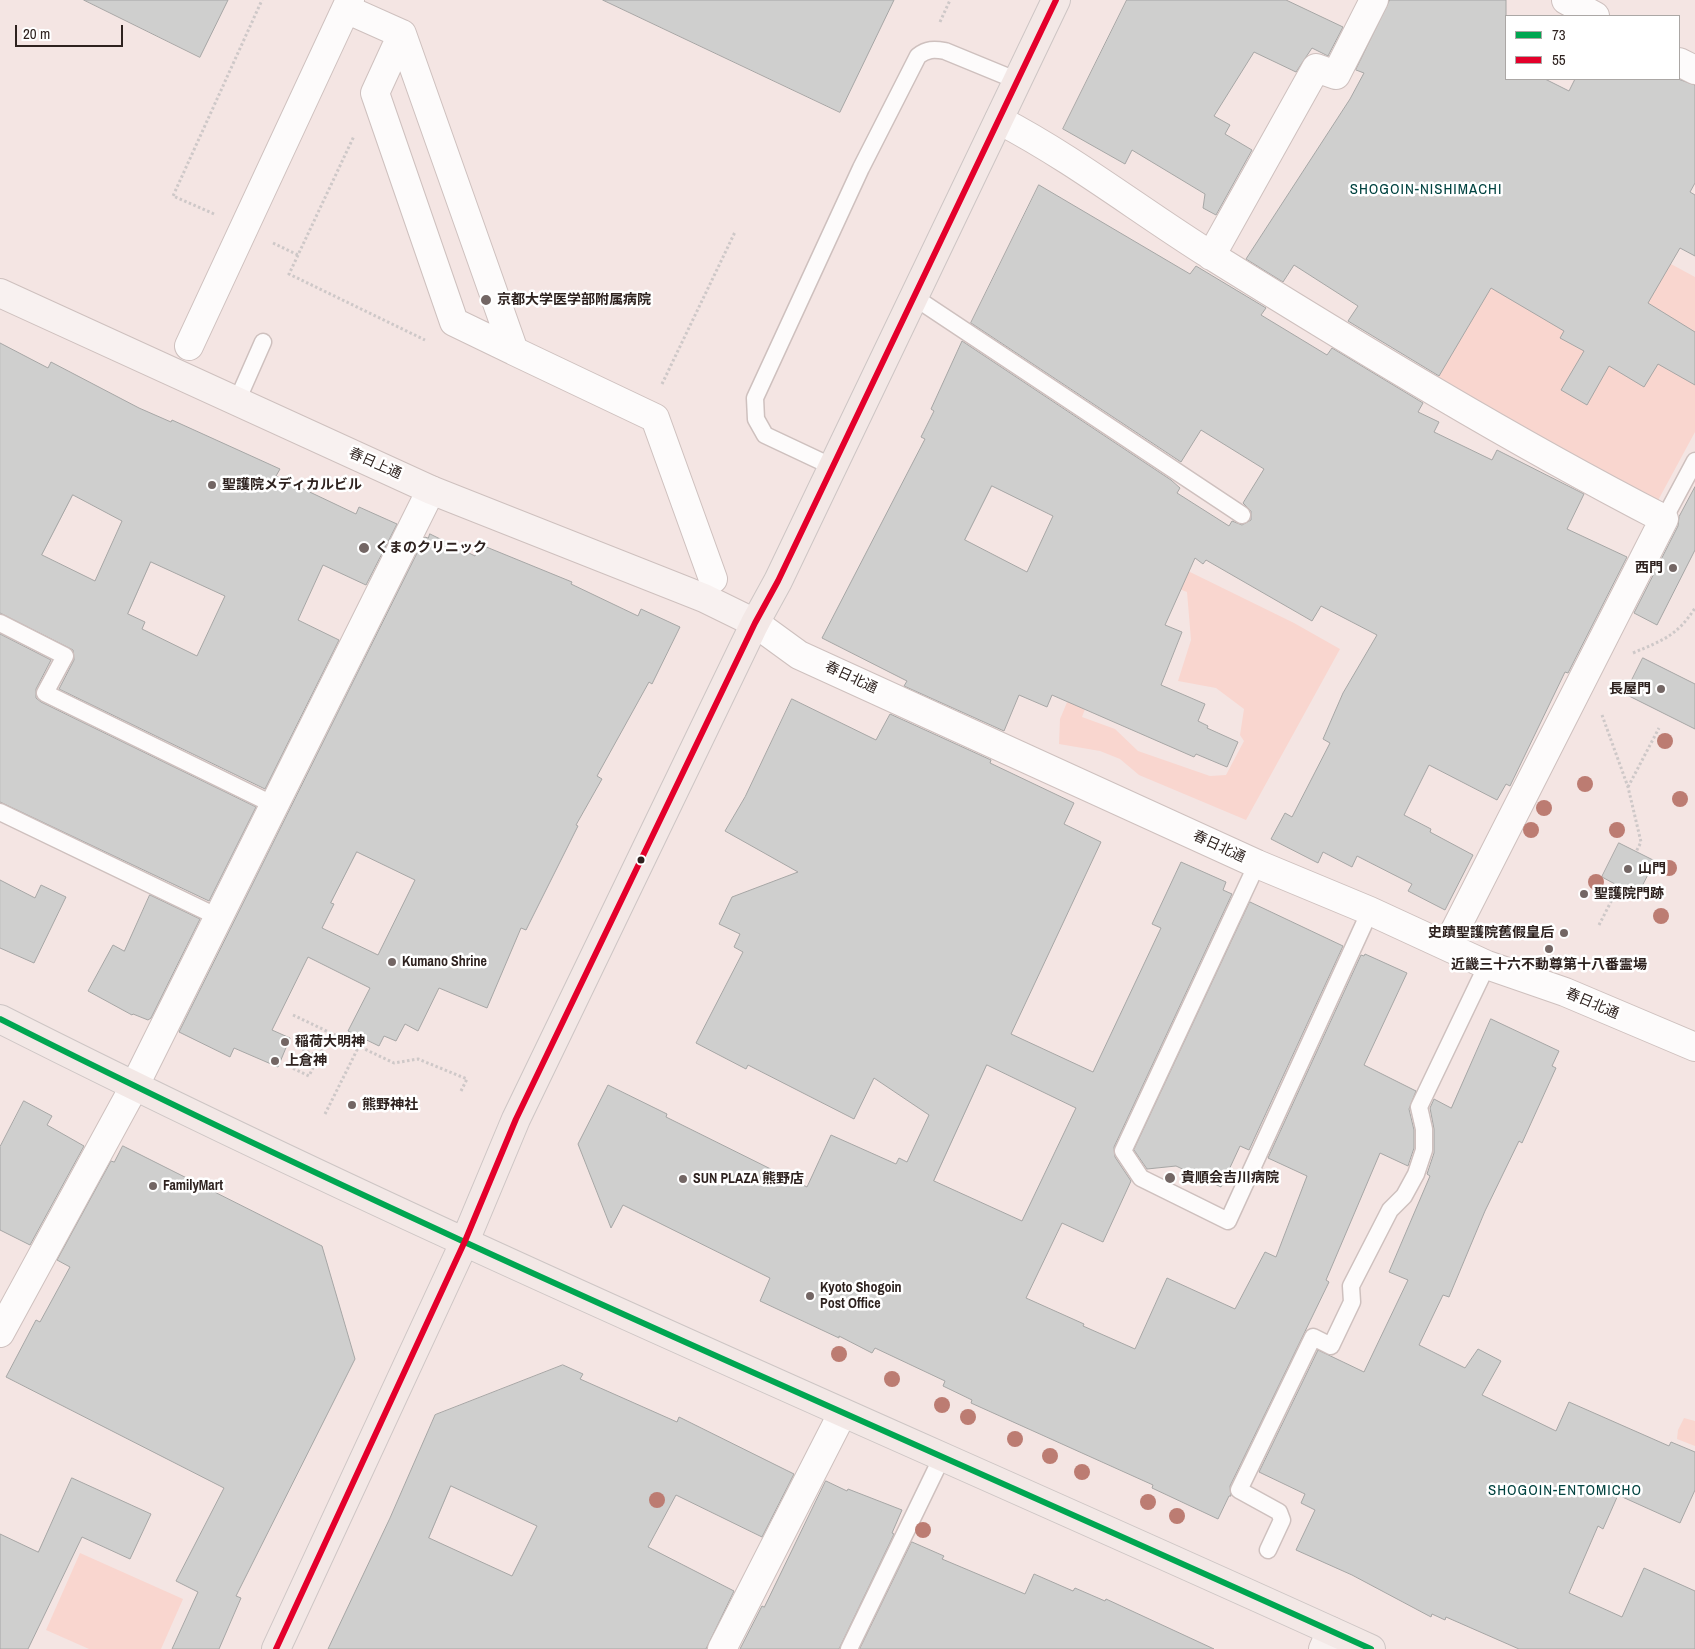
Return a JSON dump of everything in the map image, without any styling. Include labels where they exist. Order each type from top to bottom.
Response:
[{"type":"main road","points":[[276,1649],[465,1241],[516,1119],[755,623],[778,581],[1056,0]]},
{"type":"main road","points":[[0,1019],[134,1087],[465,1241],[842,1414],[943,1455],[1327,1640],[1371,1649]]},
{"type":"street","points":[[1211,256],[1316,68],[1336,75],[1374,0]]},
{"type":"street","points":[[189,346],[348,5],[402,34],[514,351]]},
{"type":"street","points":[[402,34],[375,93],[454,322],[655,418],[713,579]]},
{"type":"street","points":[[1680,62],[1695,70]]},
{"type":"street","points":[[999,120],[1046,145],[1211,256],[1553,462],[1664,519],[1447,946]]},
{"type":"street","name":"春日上通","points":[[0,293],[431,490],[704,598],[755,623]]},
{"type":"street","points":[[0,1333],[134,1087],[431,490]]},
{"type":"street","name":"春日北通","points":[[755,623],[799,655],[1257,864],[1370,911],[1487,965],[1565,992],[1695,1047]]},
{"type":"street","points":[[722,1649],[842,1414]]},
{"type":"lane","points":[[833,467],[765,435],[756,418],[755,398],[861,168],[918,56],[922,52],[936,49],[945,51],[1018,81]]},
{"type":"lane","points":[[914,298],[1242,515]]},
{"type":"lane","points":[[237,401],[264,342]]},
{"type":"lane","points":[[1664,519],[1695,461]]},
{"type":"lane","points":[[0,623],[65,656],[45,693],[274,805]]},
{"type":"lane","points":[[0,812],[218,917]]},
{"type":"lane","points":[[1257,864],[1122,1151],[1141,1178],[1228,1221],[1370,911]]},
{"type":"lane","points":[[1268,1550],[1282,1520],[1279,1512],[1239,1490],[1313,1337],[1331,1346],[1352,1302],[1351,1286],[1390,1210],[1404,1196],[1416,1174],[1424,1150],[1424,1129],[1419,1107],[1487,965]]},
{"type":"lane","points":[[849,1649],[943,1455]]},
{"type":"path","points":[[647,414],[735,232]]},
{"type":"path","points":[[1627,656],[1666,638],[1683,626],[1695,608]]},
{"type":"path","points":[[1602,709],[1602,718],[1628,787],[1641,842],[1636,852]]},
{"type":"path","points":[[1628,787],[1659,728]]},
{"type":"path","points":[[1600,925],[1619,886]]},
{"type":"path","points":[[293,1015],[394,1063],[418,1059],[467,1079],[460,1093]]},
{"type":"path","points":[[284,1064],[309,1076],[330,1033]]},
{"type":"path","points":[[325,1114],[363,1038]]},
{"type":"path","points":[[298,1047],[319,1057]]},
{"type":"shaded area","points":[[1545,196],[1695,277],[1695,432],[1655,506],[1435,382]]},
{"type":"shaded area","points":[[1188,571],[1294,623],[1340,649],[1246,820],[1139,775],[1120,759],[1100,751],[1059,744],[1060,719],[1076,681],[1092,690],[1082,717],[1115,729],[1138,751],[1210,776],[1226,775],[1244,741],[1240,735],[1244,709],[1216,688],[1178,681],[1191,640],[1187,592],[1169,585]]},
{"type":"shaded area","points":[[1684,1418],[1695,1421],[1695,1446],[1677,1439],[1678,1430]]},
{"type":"shaded area","points":[[80,1553],[183,1599],[161,1649],[89,1649],[46,1630]]},
{"type":"building","points":[[84,0],[228,0],[200,57]]},
{"type":"building","points":[[603,0],[894,0],[840,112]]},
{"type":"building","points":[[1127,0],[1286,0],[1343,27],[1328,56],[1312,48],[1296,72],[1254,52],[1214,116],[1230,125],[1225,134],[1252,150],[1216,215],[1203,208],[1205,194],[1132,150],[1125,164],[1063,129]]},
{"type":"building","points":[[1390,0],[1506,0],[1505,80],[1547,80],[1569,91],[1574,80],[1680,80],[1695,85],[1695,183],[1690,192],[1695,195],[1695,256],[1680,248],[1648,303],[1695,332],[1695,385],[1658,364],[1644,387],[1609,366],[1587,405],[1561,390],[1584,351],[1560,338],[1564,331],[1491,288],[1439,376],[1348,321],[1358,306],[1294,265],[1283,282],[1246,259],[1350,99],[1364,73],[1356,70]]},
{"type":"building","points":[[1039,185],[1190,274],[1196,266],[1266,308],[1261,315],[1327,355],[1332,348],[1423,403],[1418,412],[1439,422],[1434,432],[1492,460],[1497,450],[1584,494],[1567,529],[1627,557],[1568,673],[1565,672],[1510,786],[1506,784],[1497,800],[1429,765],[1404,815],[1431,829],[1430,832],[1473,855],[1445,910],[1408,891],[1412,884],[1357,856],[1352,867],[1323,852],[1318,863],[1271,839],[1285,813],[1292,817],[1330,743],[1323,739],[1343,693],[1377,635],[1321,606],[1312,621],[1206,560],[1203,564],[1195,558],[1165,625],[1182,632],[1161,685],[1205,704],[1198,721],[1208,726],[1207,728],[1238,742],[1227,767],[1196,754],[1194,757],[1052,695],[1047,707],[1019,695],[1004,731],[904,686],[907,681],[822,638],[925,439],[921,437],[934,411],[931,409],[962,341],[1171,480],[1180,488],[1177,493],[1229,526],[1232,521],[1242,525],[1251,520],[1251,511],[1243,503],[1264,469],[1201,430],[1181,462],[971,323]],"holes":[[[992,486],[1053,516],[1027,572],[965,540]]]},
{"type":"building","points":[[0,343],[48,368],[51,362],[139,408],[171,422],[172,420],[280,469],[276,476],[356,514],[359,507],[397,524],[366,585],[323,565],[298,620],[339,640],[265,789],[59,689],[74,660],[73,650],[0,613]],"holes":[[[73,495],[122,521],[95,581],[42,555]],[[151,562],[225,596],[197,656],[142,629],[145,622],[128,614]]]},
{"type":"building","points":[[1695,487],[1695,550],[1657,625],[1634,613],[1678,526],[1679,517]]},
{"type":"building","points":[[430,534],[475,556],[479,544],[572,582],[571,584],[638,616],[641,609],[680,627],[652,684],[649,682],[597,776],[602,779],[576,825],[578,826],[526,930],[521,928],[487,1008],[439,988],[418,1031],[405,1024],[396,1041],[384,1036],[379,1046],[348,1031],[370,988],[308,957],[272,1030],[290,1038],[278,1067],[234,1048],[230,1057],[179,1032],[425,537],[428,538]],"holes":[[[357,852],[415,880],[378,955],[322,928],[334,904],[331,903]]]},
{"type":"building","points":[[0,634],[51,660],[36,689],[36,698],[41,702],[256,807],[209,901],[0,802]]},
{"type":"building","name":"長屋門","points":[[1643,658],[1695,684],[1695,729],[1625,694]]},
{"type":"building","points":[[792,699],[876,740],[890,714],[991,760],[990,763],[1074,803],[1064,824],[1101,842],[1011,1034],[1093,1072],[1161,928],[1152,924],[1181,862],[1226,882],[1223,890],[1232,894],[1114,1147],[1115,1157],[1131,1181],[1103,1242],[1062,1223],[1026,1298],[1135,1349],[1167,1278],[1235,1309],[1265,1252],[1276,1257],[1307,1176],[1268,1158],[1361,955],[1364,956],[1365,954],[1407,973],[1364,1065],[1416,1091],[1409,1109],[1414,1130],[1414,1148],[1408,1166],[1380,1153],[1326,1280],[1329,1282],[1230,1486],[1231,1496],[1229,1496],[1218,1519],[1152,1488],[1153,1485],[971,1403],[972,1400],[943,1386],[945,1381],[875,1348],[872,1353],[839,1336],[839,1338],[760,1301],[770,1278],[623,1205],[611,1228],[578,1144],[608,1085],[667,1114],[666,1117],[807,1187],[831,1135],[896,1164],[899,1158],[907,1162],[929,1115],[874,1078],[854,1119],[748,1065],[746,1069],[696,1043],[743,952],[734,947],[740,934],[719,924],[732,897],[798,872],[725,831],[745,797]],"holes":[[[987,1065],[1076,1108],[1022,1221],[934,1181]]]},
{"type":"building","name":"山門","points":[[1619,843],[1655,861],[1637,896],[1602,877]]},
{"type":"building","points":[[0,880],[35,898],[41,885],[66,897],[34,963],[0,948]]},
{"type":"building","points":[[150,895],[200,919],[151,1018],[148,1020],[132,1015],[88,991],[113,945],[124,951]]},
{"type":"building","points":[[1250,902],[1343,946],[1249,1150],[1240,1146],[1221,1187],[1176,1166],[1147,1169],[1134,1150]]},
{"type":"building","points":[[1491,1019],[1559,1051],[1552,1066],[1556,1068],[1522,1143],[1519,1141],[1485,1211],[1449,1297],[1443,1295],[1419,1345],[1465,1368],[1478,1349],[1501,1361],[1482,1395],[1556,1431],[1569,1402],[1669,1446],[1671,1442],[1695,1452],[1695,1490],[1680,1523],[1618,1495],[1603,1529],[1598,1526],[1569,1593],[1622,1617],[1644,1568],[1695,1591],[1695,1649],[1519,1649],[1446,1617],[1445,1620],[1432,1614],[1431,1617],[1352,1575],[1296,1550],[1315,1510],[1301,1503],[1305,1494],[1259,1472],[1318,1350],[1364,1372],[1408,1280],[1389,1272],[1430,1176],[1427,1174],[1434,1153],[1434,1129],[1430,1108],[1434,1099],[1451,1108]]},
{"type":"building","points":[[24,1101],[52,1116],[47,1125],[84,1146],[30,1245],[0,1230],[0,1147]]},
{"type":"building","points":[[123,1146],[322,1246],[355,1359],[236,1596],[241,1598],[219,1649],[172,1649],[198,1592],[176,1581],[224,1488],[6,1377],[36,1320],[40,1322],[70,1267],[57,1260],[111,1161],[114,1162]]},
{"type":"building","points":[[563,1365],[583,1374],[580,1379],[677,1422],[679,1417],[794,1474],[762,1537],[676,1495],[648,1547],[734,1591],[706,1649],[328,1649],[390,1518],[435,1415]],"holes":[[[451,1486],[537,1526],[512,1576],[429,1538]]]},
{"type":"building","points":[[72,1478],[151,1514],[130,1559],[82,1537],[28,1649],[0,1649],[0,1534],[38,1552]]},
{"type":"building","points":[[826,1481],[847,1491],[848,1489],[902,1510],[892,1533],[894,1534],[839,1649],[740,1649],[762,1606],[764,1607]]},
{"type":"building","points":[[912,1542],[944,1556],[942,1559],[1025,1594],[1034,1574],[1073,1591],[1075,1588],[1105,1601],[1106,1599],[1214,1649],[860,1649]]},
{"type":"transit line","name":"55","points":[[276,1649],[465,1241],[516,1119],[755,623],[778,581],[1056,0]]},
{"type":"transit line","name":"73","points":[[0,1019],[169,1103],[510,1263],[1371,1649]]},
{"type":"place","name":"京都大学医学部附属病院","points":[[486,300]]},
{"type":"place","name":"聖護院メディカルビル","points":[[212,485]]},
{"type":"place","name":"くまのクリニック","points":[[364,548]]},
{"type":"place","name":"西門","points":[[1673,568]]},
{"type":"place","name":"長屋門","points":[[1661,689]]},
{"type":"place","name":"山門","points":[[1628,869]]},
{"type":"place","name":"聖護院門跡","points":[[1584,894]]},
{"type":"place","name":"史蹟聖護院舊假皇后","points":[[1564,933]]},
{"type":"place","name":"近畿三十六不動尊第十八番霊場","points":[[1549,949]]},
{"type":"place","name":"Kumano Shrine","points":[[392,962]]},
{"type":"place","name":"稲荷大明神","points":[[285,1042]]},
{"type":"place","name":"上倉神","points":[[275,1061]]},
{"type":"place","name":"熊野神社","points":[[352,1105]]},
{"type":"place","name":"貴順会吉川病院","points":[[1170,1178]]},
{"type":"place","name":"SUN PLAZA 熊野店","points":[[683,1179]]},
{"type":"place","name":"FamilyMart","points":[[153,1186]]},
{"type":"place","name":"Kyoto Shogoin Post Office","points":[[810,1296]]},
{"type":"district","name":"SHOGOIN-NISHIMACHI","points":[[1426,190]]},
{"type":"district","name":"SHOGOIN-ENTOMICHO","points":[[1565,1491]]}]
